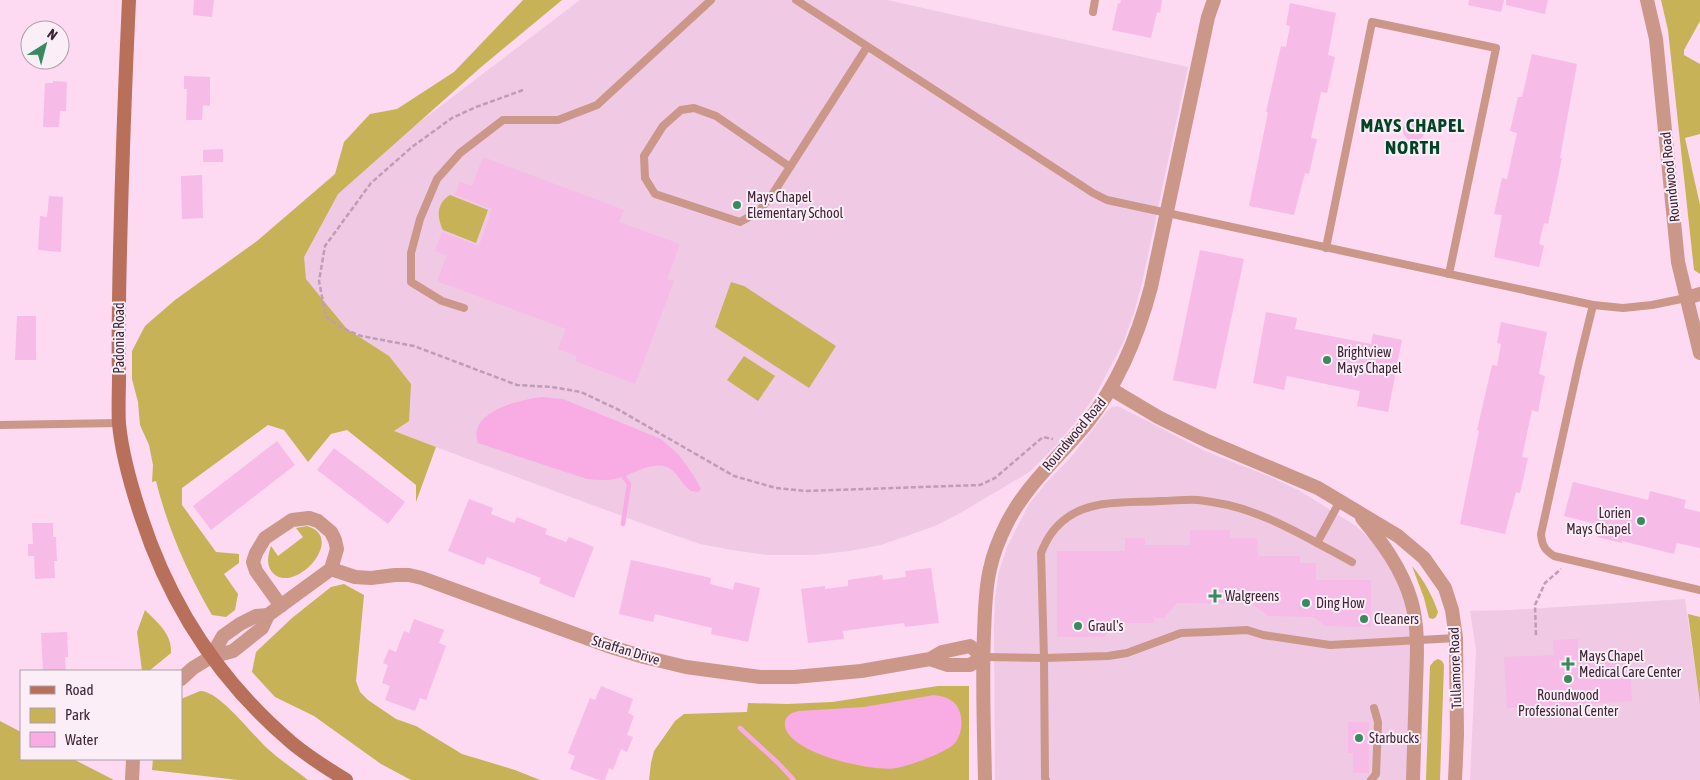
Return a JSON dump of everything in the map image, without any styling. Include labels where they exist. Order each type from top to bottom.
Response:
[{"type":"main road","name":"Padonia Road","points":[[129,0],[123,119],[118,296],[119,423],[126,462],[151,546],[166,582],[211,657],[239,692],[265,719],[294,745],[346,780]]},
{"type":"street","name":"Roundwood Road","points":[[985,780],[983,657],[986,598],[990,568],[1007,523],[1021,499],[1088,422],[1111,390],[1131,349],[1143,316],[1208,17],[1214,0]]},
{"type":"street","name":"Roundwood Road","points":[[1646,0],[1656,39],[1678,262],[1700,353]]},
{"type":"street","points":[[1686,298],[1700,294]]},
{"type":"street","name":"Tullamore Road","points":[[1111,390],[1166,422],[1318,488],[1398,536],[1424,558],[1445,588],[1452,610],[1456,638],[1457,735],[1455,780]]},
{"type":"street","name":"Tullamore Road","points":[[1354,510],[1373,531],[1400,573],[1411,599],[1415,615],[1417,640],[1413,780]]},
{"type":"street","points":[[182,678],[193,668],[211,657],[233,651],[262,628],[268,615],[331,569],[337,549],[335,540],[331,532],[309,518],[292,520],[265,538],[253,562],[256,571],[280,606]]},
{"type":"street","name":"Straffan Drive","points":[[331,569],[363,577],[409,575],[422,578],[608,646],[644,657],[686,667],[760,677],[794,677],[861,671],[930,659],[948,665],[970,665],[983,657]]},
{"type":"street","points":[[132,760],[132,780]]},
{"type":"lane","points":[[464,308],[442,301],[411,282],[411,253],[420,219],[437,179],[460,153],[502,120],[558,120],[597,105],[711,0]]},
{"type":"lane","points":[[796,0],[1093,193],[1107,200],[1593,305],[1623,308],[1686,298]]},
{"type":"lane","points":[[1092,12],[1095,0]]},
{"type":"lane","points":[[1326,248],[1372,22],[1496,48],[1449,274]]},
{"type":"lane","points":[[790,167],[716,116],[694,108],[680,110],[663,126],[644,156],[645,178],[655,194],[726,219],[740,222],[758,212],[772,195],[790,167],[867,47]]},
{"type":"lane","points":[[1593,305],[1541,534],[1541,544],[1546,551],[1554,556],[1700,590]]},
{"type":"lane","points":[[0,425],[119,423]]},
{"type":"lane","points":[[1046,779],[1041,553],[1055,527],[1069,516],[1092,506],[1196,500],[1247,511],[1296,532],[1352,562]]},
{"type":"lane","points":[[1317,543],[1340,501]]},
{"type":"lane","points":[[983,657],[1108,656],[1127,652],[1180,633],[1247,630],[1264,635],[1330,645],[1456,638]]},
{"type":"lane","points":[[1371,780],[1376,774],[1378,722],[1374,708]]},
{"type":"path","points":[[523,90],[452,118],[412,147],[371,182],[325,246],[319,281],[326,317],[342,328],[361,336],[414,346],[517,385],[552,387],[581,392],[619,410],[734,476],[776,488],[805,492],[980,485],[994,478],[1043,437],[1053,440]]},
{"type":"path","points":[[1536,635],[1534,605],[1545,583],[1571,560]]},
{"type":"shaded area","name":"Mays Chapel Elementary School","points":[[580,0],[887,0],[1188,67],[1142,283],[1123,343],[1096,394],[1082,414],[1031,471],[935,526],[881,545],[813,555],[767,555],[700,544],[371,423],[136,349],[413,127]]},
{"type":"shaded area","points":[[1118,406],[1205,451],[1273,478],[1300,491],[1356,526],[1385,557],[1403,594],[1410,618],[1411,667],[1407,780],[995,780],[994,626],[995,598],[999,571],[1007,547],[1029,504],[1071,457],[1107,411],[1112,407]]},
{"type":"shaded area","points":[[1685,599],[1700,703],[1700,780],[1470,780],[1476,650],[1470,611]]},
{"type":"green space","points":[[523,0],[562,0],[480,68],[338,194],[304,257],[306,279],[347,329],[389,356],[411,384],[409,421],[394,431],[436,447],[416,502],[416,485],[347,430],[331,434],[308,462],[284,430],[268,425],[182,488],[182,505],[216,552],[239,554],[239,563],[224,574],[238,594],[235,610],[226,617],[212,615],[194,583],[179,550],[166,516],[156,481],[152,482],[153,465],[149,445],[140,425],[138,402],[132,379],[132,351],[145,326],[175,300],[257,241],[335,174],[344,142],[370,114],[397,109],[454,72]]},
{"type":"green space","points":[[1661,0],[1700,0],[1700,21],[1684,50],[1684,55],[1700,64],[1700,134],[1685,138],[1700,205],[1700,274],[1694,270],[1668,30]]},
{"type":"green space","points":[[450,195],[488,210],[476,243],[443,230],[439,220],[439,210],[442,202]]},
{"type":"green space","points":[[731,282],[744,286],[836,346],[809,388],[715,327]]},
{"type":"green space","points":[[744,356],[775,376],[758,401],[727,380]]},
{"type":"green space","points":[[307,526],[318,532],[322,542],[319,552],[313,563],[303,572],[292,577],[281,578],[272,572],[269,566],[268,559],[271,546],[278,556],[303,537],[296,528]]},
{"type":"green space","points":[[1412,566],[1424,582],[1436,606],[1438,612],[1433,619],[1429,618]]},
{"type":"green space","points":[[344,584],[364,595],[356,681],[360,692],[368,700],[396,719],[416,726],[462,754],[515,770],[540,780],[411,780],[381,764],[314,716],[275,697],[252,672],[256,652],[292,618],[331,587]]},
{"type":"green space","points":[[145,610],[167,634],[171,653],[150,670],[142,670],[137,632]]},
{"type":"green space","points":[[1688,614],[1700,617],[1700,703]]},
{"type":"green space","points":[[1438,659],[1444,665],[1440,780],[1426,780],[1430,666]]},
{"type":"green space","points":[[938,686],[969,686],[969,780],[649,780],[654,751],[675,721],[684,714],[747,712],[748,703],[832,702]]},
{"type":"green space","points":[[200,691],[217,698],[268,749],[308,780],[238,780],[152,770],[153,760],[182,760],[182,699]]},
{"type":"green space","points":[[0,721],[20,731],[20,760],[75,760],[114,780],[0,780]]},
{"type":"water","points":[[542,397],[563,399],[661,439],[679,455],[701,489],[698,492],[691,491],[672,470],[663,466],[644,468],[615,479],[587,479],[478,443],[477,432],[480,423],[488,415],[509,404]]},
{"type":"water","points":[[934,695],[950,700],[959,710],[962,723],[957,741],[934,755],[897,768],[885,769],[850,764],[813,751],[798,743],[788,733],[785,722],[790,714],[799,711],[864,707]]},
{"type":"building","points":[[194,0],[214,0],[212,17],[193,15]]},
{"type":"building","points":[[1121,0],[1162,0],[1160,13],[1157,12],[1151,38],[1112,30],[1118,3],[1120,4]]},
{"type":"building","points":[[1469,0],[1504,0],[1501,12],[1468,5]]},
{"type":"building","points":[[1506,0],[1548,0],[1545,14],[1506,5]]},
{"type":"building","points":[[1290,3],[1336,13],[1328,55],[1335,57],[1327,93],[1321,92],[1311,138],[1317,139],[1309,174],[1305,173],[1294,215],[1249,206],[1268,112],[1266,112],[1281,46],[1286,47],[1290,26],[1286,25]]},
{"type":"building","points":[[1532,54],[1577,64],[1560,158],[1562,158],[1548,224],[1544,223],[1539,244],[1544,246],[1539,267],[1494,257],[1502,215],[1494,214],[1502,178],[1507,179],[1517,133],[1510,131],[1518,97],[1522,97]]},
{"type":"building","points":[[184,76],[210,77],[210,106],[203,105],[202,120],[186,120],[187,89],[184,89]]},
{"type":"building","points":[[53,81],[67,82],[66,111],[60,111],[59,127],[43,127],[45,83],[53,83]]},
{"type":"building","points":[[1414,119],[1422,122],[1425,130],[1422,138],[1414,141],[1406,138],[1403,130],[1406,122]]},
{"type":"building","points":[[223,149],[223,162],[203,162],[203,150]]},
{"type":"building","points":[[483,157],[624,210],[619,222],[680,244],[667,279],[674,281],[635,384],[575,361],[577,356],[558,349],[566,329],[437,281],[447,255],[435,251],[442,232],[479,246],[492,209],[455,195],[460,182],[472,186]]},
{"type":"building","points":[[202,175],[203,218],[182,219],[181,176]]},
{"type":"building","points":[[49,196],[63,197],[61,252],[38,250],[40,216],[47,217]]},
{"type":"building","points":[[1200,250],[1244,259],[1216,389],[1173,380]]},
{"type":"building","name":"Brightview Mays Chapel","points":[[1266,312],[1297,318],[1295,329],[1371,344],[1373,334],[1402,340],[1388,412],[1357,406],[1360,391],[1287,376],[1284,390],[1253,383]]},
{"type":"building","points":[[17,316],[36,316],[36,360],[15,360]]},
{"type":"building","points":[[1501,322],[1547,332],[1539,374],[1545,376],[1538,412],[1532,410],[1522,457],[1528,458],[1520,493],[1516,492],[1505,534],[1460,524],[1479,431],[1477,430],[1492,365],[1497,366],[1501,344],[1497,343]]},
{"type":"building","points":[[277,441],[295,465],[211,530],[193,506]]},
{"type":"building","points":[[334,448],[405,502],[388,524],[317,470]]},
{"type":"building","name":"Lorien Mays Chapel","points":[[1573,482],[1648,500],[1650,491],[1686,500],[1684,508],[1700,512],[1700,548],[1677,543],[1674,554],[1597,537],[1600,525],[1564,516]]},
{"type":"building","points":[[469,499],[493,508],[491,514],[514,523],[517,517],[547,529],[545,534],[566,542],[569,537],[594,547],[574,598],[539,583],[541,578],[487,557],[484,565],[448,551]]},
{"type":"building","points":[[32,523],[53,523],[53,537],[56,537],[57,561],[54,561],[55,578],[35,579],[34,556],[28,556],[28,544],[33,544]]},
{"type":"building","points":[[1190,530],[1230,530],[1230,538],[1257,538],[1258,556],[1300,556],[1300,563],[1316,563],[1316,580],[1371,580],[1371,627],[1325,626],[1314,617],[1268,616],[1253,604],[1177,603],[1164,618],[1154,618],[1154,623],[1116,623],[1104,637],[1057,637],[1057,551],[1125,551],[1125,538],[1145,538],[1145,545],[1190,545]]},
{"type":"building","points":[[631,560],[711,578],[710,584],[733,590],[735,582],[760,588],[748,642],[711,634],[712,628],[655,614],[653,622],[619,614]]},
{"type":"building","points":[[931,568],[939,623],[905,627],[904,623],[843,631],[844,639],[808,643],[801,589],[825,586],[825,589],[848,586],[848,580],[882,575],[883,580],[906,577],[905,571]]},
{"type":"building","points":[[414,619],[444,630],[439,643],[446,646],[426,700],[420,698],[415,711],[385,700],[390,686],[382,683],[388,665],[383,663],[389,649],[396,652],[404,631],[409,633]]},
{"type":"building","points":[[67,632],[68,657],[65,657],[66,670],[43,670],[41,633]]},
{"type":"building","name":"Roundwood Professional Center","points":[[1578,639],[1578,653],[1629,650],[1632,701],[1581,704],[1582,711],[1558,712],[1557,705],[1507,708],[1504,657],[1554,655],[1553,640]]},
{"type":"building","points":[[601,686],[633,699],[628,713],[634,716],[627,735],[633,737],[627,752],[621,749],[613,770],[609,768],[605,780],[599,780],[570,769],[575,756],[568,753],[590,698],[595,700]]},
{"type":"building","name":"Starbucks","points":[[1348,722],[1369,722],[1369,773],[1353,773],[1353,753],[1348,753]]},
{"type":"waterway","points":[[621,473],[629,484],[623,524]]},
{"type":"waterway","points":[[740,728],[794,780]]},
{"type":"place","name":"Mays Chapel Elementary School","points":[[737,205]]},
{"type":"place","name":"Brightview Mays Chapel","points":[[1327,360]]},
{"type":"place","name":"Lorien Mays Chapel","points":[[1641,521]]},
{"type":"place","name":"Walgreens","points":[[1215,596]]},
{"type":"place","name":"Ding How","points":[[1306,603]]},
{"type":"place","name":"Cleaners","points":[[1364,619]]},
{"type":"place","name":"Graul's","points":[[1078,626]]},
{"type":"place","name":"Mays Chapel Medical Care Center","points":[[1568,664]]},
{"type":"place","name":"Roundwood Professional Center","points":[[1568,679]]},
{"type":"place","name":"Starbucks","points":[[1359,738]]},
{"type":"district","name":"MAYS CHAPEL NORTH","points":[[1413,136]]}]
